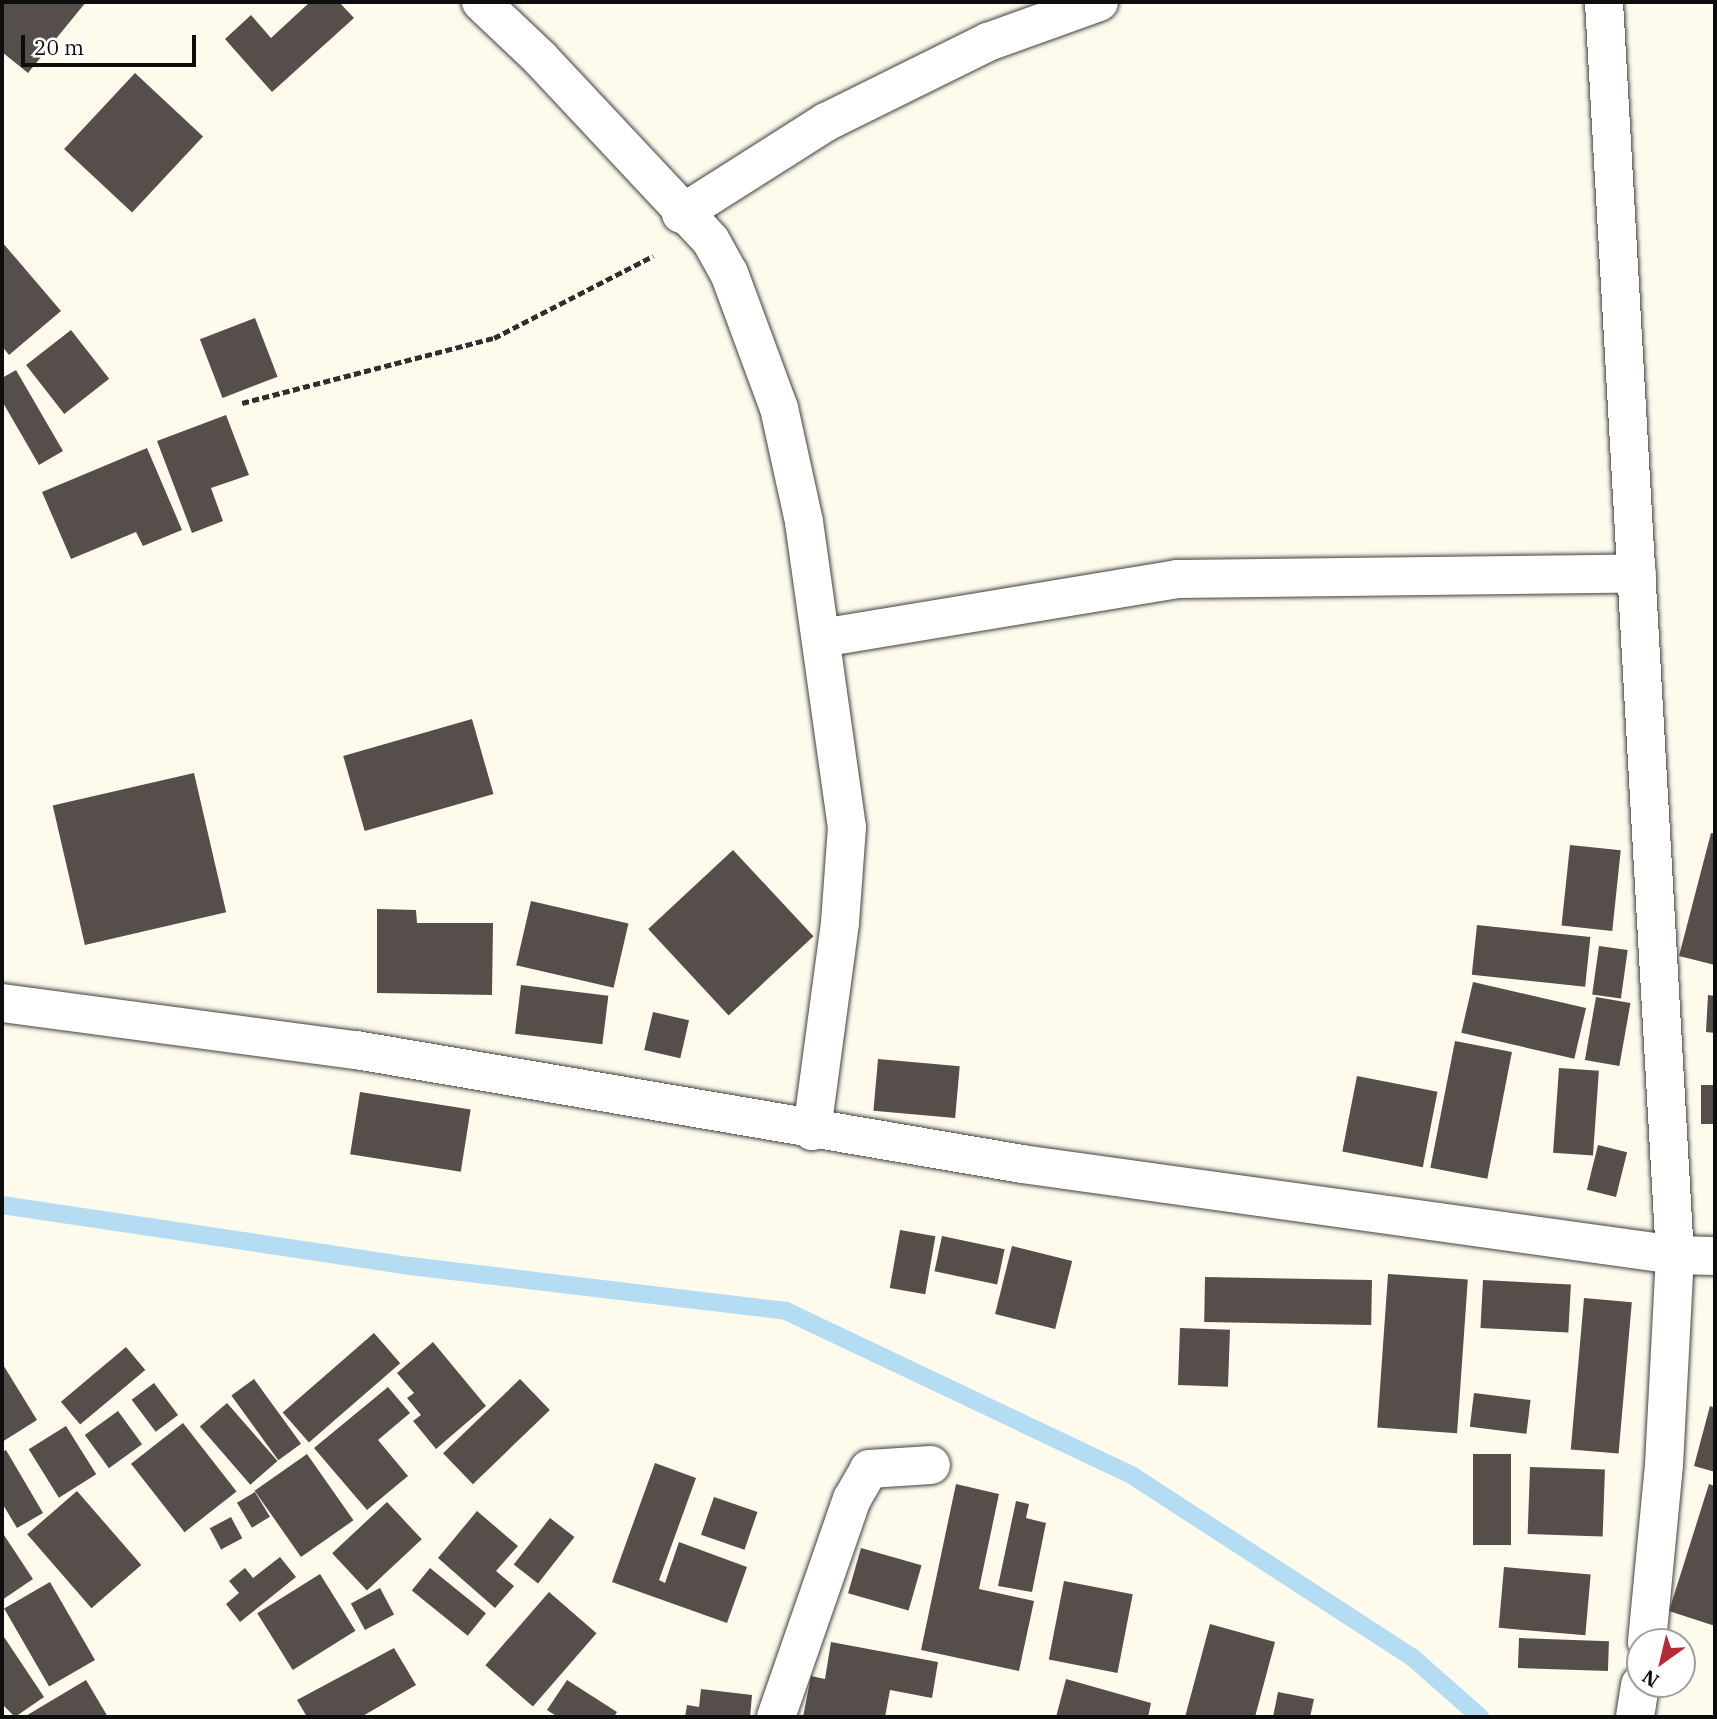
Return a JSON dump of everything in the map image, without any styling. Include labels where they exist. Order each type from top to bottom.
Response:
[{"type":"street","points":[[481,2],[540,58],[691,222],[729,273],[779,408],[793,458],[822,638],[847,827],[840,923],[813,1131]]},
{"type":"street","points":[[691,222],[826,121],[988,42],[1099,2]]},
{"type":"street","points":[[1604,2],[1675,1255],[1664,1465],[1648,1628]]},
{"type":"street","points":[[822,638],[1177,579],[1637,573]]},
{"type":"street","points":[[2,1003],[356,1050],[813,1131],[1675,1255],[1715,1256]]},
{"type":"street","points":[[776,1717],[852,1499],[869,1469],[931,1465]]},
{"type":"street","points":[[1635,1717],[1638,1698]]},
{"type":"path","points":[[242,403],[494,338],[691,222]]},
{"type":"building","points":[[2,2],[86,2],[28,73],[2,52]]},
{"type":"building","points":[[310,2],[339,2],[354,18],[272,92],[225,39],[251,15],[271,38]]},
{"type":"building","points":[[135,73],[203,136],[132,212],[64,149]]},
{"type":"building","points":[[2,242],[61,311],[9,355],[2,346]]},
{"type":"building","points":[[255,318],[278,377],[222,398],[200,339]]},
{"type":"building","points":[[71,330],[109,379],[64,414],[26,365]]},
{"type":"building","points":[[16,370],[63,451],[39,465],[2,401],[2,378]]},
{"type":"building","points":[[226,415],[249,475],[211,488],[223,521],[192,533],[157,441]]},
{"type":"building","points":[[147,448],[182,530],[143,546],[136,532],[71,559],[42,492]]},
{"type":"building","points":[[472,719],[493,794],[365,831],[343,756]]},
{"type":"building","points":[[194,773],[226,912],[85,945],[53,806]]},
{"type":"building","points":[[1711,833],[1715,834],[1715,965],[1679,956]]},
{"type":"building","points":[[1570,845],[1621,850],[1612,931],[1562,926]]},
{"type":"building","points":[[733,850],[813,936],[729,1015],[648,929]]},
{"type":"building","points":[[531,901],[628,923],[614,988],[516,965]]},
{"type":"building","points":[[377,909],[416,910],[417,923],[493,923],[492,995],[377,993]]},
{"type":"building","points":[[1477,925],[1590,937],[1585,987],[1472,975]]},
{"type":"building","points":[[1599,946],[1628,950],[1621,999],[1592,995]]},
{"type":"building","points":[[1473,982],[1586,1008],[1574,1059],[1461,1033]]},
{"type":"building","points":[[521,985],[608,996],[602,1044],[515,1034]]},
{"type":"building","points":[[1708,995],[1715,996],[1715,1033],[1706,1032]]},
{"type":"building","points":[[1596,997],[1630,1003],[1619,1066],[1585,1060]]},
{"type":"building","points":[[653,1012],[689,1020],[680,1058],[644,1050]]},
{"type":"building","points":[[1455,1041],[1512,1052],[1487,1179],[1430,1168]]},
{"type":"building","points":[[878,1059],[960,1066],[955,1118],[873,1111]]},
{"type":"building","points":[[1559,1068],[1599,1071],[1593,1156],[1553,1153]]},
{"type":"building","points":[[1357,1076],[1437,1092],[1423,1167],[1342,1152]]},
{"type":"building","points":[[1701,1085],[1715,1085],[1715,1124],[1701,1124]]},
{"type":"building","points":[[360,1092],[471,1110],[461,1172],[350,1154]]},
{"type":"building","points":[[1598,1145],[1627,1152],[1616,1197],[1587,1190]]},
{"type":"building","points":[[900,1230],[935,1236],[925,1294],[890,1288]]},
{"type":"building","points":[[942,1236],[1005,1249],[997,1285],[935,1271]]},
{"type":"building","points":[[1012,1246],[1072,1261],[1055,1329],[995,1314]]},
{"type":"building","points":[[1388,1274],[1468,1280],[1457,1433],[1377,1428]]},
{"type":"building","points":[[1205,1277],[1372,1280],[1371,1325],[1204,1322]]},
{"type":"building","points":[[1483,1280],[1571,1285],[1568,1333],[1480,1328]]},
{"type":"building","points":[[1584,1298],[1632,1302],[1619,1454],[1571,1449]]},
{"type":"building","points":[[1180,1328],[1230,1330],[1228,1387],[1178,1385]]},
{"type":"building","points":[[374,1333],[400,1363],[309,1443],[283,1412]]},
{"type":"building","points":[[433,1342],[486,1406],[436,1449],[413,1421],[421,1415],[407,1398],[414,1393],[397,1373]]},
{"type":"building","points":[[126,1347],[145,1370],[80,1425],[61,1402]]},
{"type":"building","points":[[2,1363],[37,1420],[2,1442]]},
{"type":"building","points":[[254,1379],[301,1444],[278,1460],[231,1395]]},
{"type":"building","points":[[520,1379],[550,1410],[473,1484],[443,1453]]},
{"type":"building","points":[[154,1383],[178,1415],[156,1432],[132,1400]]},
{"type":"building","points":[[388,1387],[410,1413],[378,1440],[408,1476],[367,1510],[314,1448]]},
{"type":"building","points":[[1474,1393],[1531,1400],[1526,1434],[1470,1427]]},
{"type":"building","points":[[227,1403],[278,1461],[250,1485],[200,1427]]},
{"type":"building","points":[[1710,1406],[1715,1408],[1715,1472],[1694,1466]]},
{"type":"building","points":[[118,1411],[142,1444],[109,1468],[85,1435]]},
{"type":"building","points":[[183,1423],[237,1492],[185,1532],[131,1464]]},
{"type":"building","points":[[66,1426],[96,1474],[59,1498],[29,1449]]},
{"type":"building","points":[[6,1450],[43,1513],[17,1528],[2,1503],[2,1452]]},
{"type":"building","points":[[307,1454],[353,1520],[301,1557],[255,1491]]},
{"type":"building","points":[[1473,1454],[1511,1454],[1511,1545],[1473,1545]]},
{"type":"building","points":[[655,1463],[696,1478],[659,1580],[665,1583],[679,1542],[747,1567],[727,1623],[612,1582]]},
{"type":"building","points":[[1530,1467],[1605,1470],[1603,1537],[1528,1534]]},
{"type":"building","points":[[956,1484],[999,1494],[979,1589],[1034,1601],[1019,1671],[921,1650]]},
{"type":"building","points":[[1709,1484],[1715,1486],[1715,1626],[1669,1611]]},
{"type":"building","points":[[77,1491],[141,1565],[91,1608],[27,1534]]},
{"type":"building","points":[[255,1492],[270,1517],[252,1528],[237,1503]]},
{"type":"building","points":[[714,1497],[757,1512],[744,1550],[701,1535]]},
{"type":"building","points":[[1016,1501],[1029,1504],[1026,1518],[1046,1523],[1032,1592],[998,1586]]},
{"type":"building","points":[[387,1502],[422,1539],[367,1590],[332,1553]]},
{"type":"building","points":[[477,1511],[518,1546],[496,1571],[514,1586],[495,1608],[438,1558]]},
{"type":"building","points":[[231,1517],[242,1538],[221,1549],[210,1528]]},
{"type":"building","points":[[550,1518],[574,1537],[538,1584],[514,1564]]},
{"type":"building","points":[[2,1532],[33,1579],[2,1600]]},
{"type":"building","points":[[861,1548],[922,1565],[909,1611],[848,1593]]},
{"type":"building","points":[[280,1557],[296,1577],[240,1622],[226,1604],[239,1593],[229,1581],[245,1568],[253,1578]]},
{"type":"building","points":[[1504,1567],[1591,1575],[1585,1635],[1499,1628]]},
{"type":"building","points":[[430,1568],[486,1613],[468,1636],[412,1591]]},
{"type":"building","points":[[320,1574],[356,1631],[293,1670],[257,1613]]},
{"type":"building","points":[[1064,1581],[1133,1594],[1117,1673],[1049,1660]]},
{"type":"building","points":[[50,1582],[95,1660],[49,1686],[4,1608]]},
{"type":"building","points":[[380,1588],[394,1614],[365,1630],[351,1603]]},
{"type":"building","points":[[549,1592],[597,1633],[533,1707],[485,1665]]},
{"type":"building","points":[[1210,1624],[1275,1642],[1255,1717],[1185,1717]]},
{"type":"building","points":[[2,1634],[44,1697],[15,1717],[2,1704]]},
{"type":"building","points":[[1519,1638],[1609,1641],[1608,1671],[1518,1668]]},
{"type":"building","points":[[831,1642],[938,1662],[932,1698],[890,1690],[885,1717],[803,1717],[811,1676],[825,1679]]},
{"type":"building","points":[[394,1648],[416,1685],[361,1717],[307,1717],[297,1700]]},
{"type":"building","points":[[1066,1679],[1151,1703],[1148,1717],[1056,1717]]},
{"type":"building","points":[[86,1680],[108,1717],[24,1717]]},
{"type":"building","points":[[567,1680],[617,1712],[614,1717],[558,1717],[547,1710]]},
{"type":"building","points":[[701,1689],[752,1695],[750,1717],[685,1717],[687,1705],[699,1707]]},
{"type":"building","points":[[1278,1692],[1314,1699],[1310,1717],[1273,1717]]},
{"type":"waterway","points":[[2,1205],[410,1266],[786,1311],[1133,1476],[1412,1657],[1480,1717]]}]
